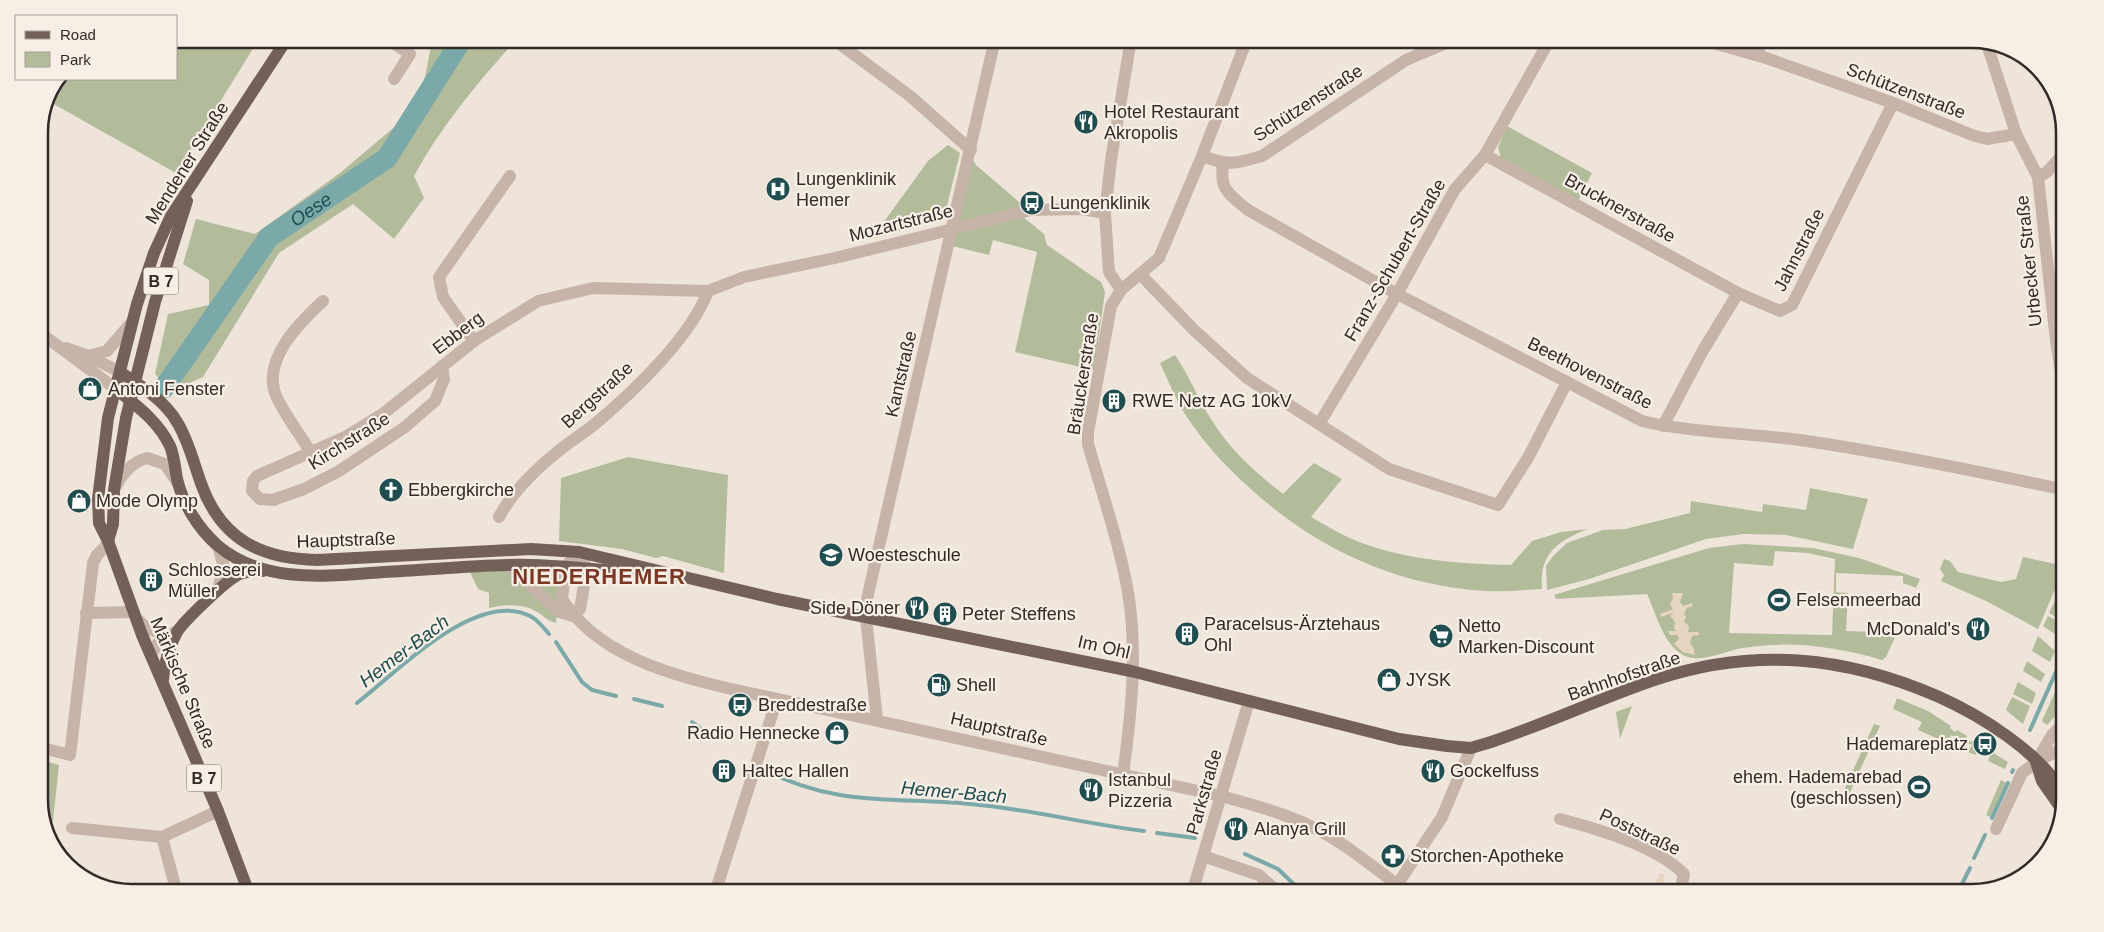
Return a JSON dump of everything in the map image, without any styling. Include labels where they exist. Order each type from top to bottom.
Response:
[{"type":"main road","name":"Mendener Straße","points":[[120,372],[132,322],[154,253],[171,216],[282,48]]},
{"type":"main road","name":"B 7","points":[[108,542],[113,524],[114,490],[130,401],[167,258],[194,183]]},
{"type":"main road","name":"Hauptstraße","points":[[120,372],[164,406],[177,421],[212,509],[235,534],[269,555],[291,560],[352,559],[532,549],[579,552]]},
{"type":"main road","name":"Märkische Straße","points":[[120,372],[108,418],[98,499],[98,523],[108,542],[151,655],[218,811],[246,884]]},
{"type":"main road","name":"Hauptstraße","points":[[116,389],[150,416],[161,430],[171,448],[178,484],[187,508],[202,530],[218,546],[242,560],[268,571]]},
{"type":"main road","name":"Im Ohl","points":[[579,552],[866,618],[1049,652],[1399,739],[1472,748]]},
{"type":"main road","name":"Hauptstraße","points":[[163,683],[164,667],[172,633],[218,589],[240,574],[268,571],[298,575],[353,574],[509,565],[586,568]]},
{"type":"main road","name":"Im Ohl","points":[[586,568],[668,572]]},
{"type":"main road","name":"Bahnhofstraße","points":[[1472,748],[1516,734],[1665,677],[1737,663],[1807,660],[1867,671],[1901,682],[1942,699],[1997,730],[2036,762],[2056,783]]},
{"type":"main road","name":"Bahnhofstraße","points":[[2036,762],[2042,781],[2056,801]]},
{"type":"street","points":[[394,79],[410,54],[401,48]]},
{"type":"street","points":[[845,48],[910,96],[971,150]]},
{"type":"street","name":"Kantstraße","points":[[877,720],[866,618],[867,599],[922,367],[951,228],[971,150],[993,48]]},
{"type":"street","points":[[1121,290],[1109,272],[1105,213],[1111,160],[1130,48]]},
{"type":"street","name":"Bräuckerstraße","points":[[1123,776],[1131,671],[1131,619],[1128,592],[1088,444],[1088,432],[1111,306],[1121,290],[1159,258],[1202,156],[1244,48]]},
{"type":"street","name":"Schützenstraße","points":[[1202,156],[1223,164],[1238,163],[1262,156],[1406,60],[1435,48]]},
{"type":"street","name":"Franz-Schubert-Straße","points":[[1319,424],[1397,294],[1455,189],[1485,155],[1545,48]]},
{"type":"street","name":"Schützenstraße","points":[[1732,48],[1757,55],[1893,103],[1987,139],[2016,134]]},
{"type":"street","points":[[1757,55],[1759,48]]},
{"type":"street","name":"Urbecker Straße","points":[[1989,49],[2016,134],[2038,177],[2056,340]]},
{"type":"street","name":"Jahnstraße","points":[[1738,293],[1780,311],[1792,306],[1893,103]]},
{"type":"street","name":"Brucknerstraße","points":[[1485,155],[1738,293]]},
{"type":"street","points":[[2038,177],[2047,172],[2056,162]]},
{"type":"street","name":"Beethovenstraße","points":[[1223,164],[1221,174],[1226,192],[1248,210],[1397,294],[1642,421],[1663,426],[1759,434],[1878,451],[2056,488]]},
{"type":"street","points":[[474,341],[442,297],[439,277],[510,176]]},
{"type":"street","name":"Mozartstraße","points":[[708,291],[744,276],[835,258],[1030,210],[1081,209],[1105,213]]},
{"type":"street","points":[[1140,274],[1194,330],[1247,378],[1389,469],[1498,505],[1528,456],[1567,382]]},
{"type":"street","name":"Ebberg","points":[[253,481],[257,476],[311,454],[345,437],[384,414],[474,341],[538,301],[585,289],[708,291]]},
{"type":"street","name":"Bergstraße","points":[[499,516],[509,499],[560,450],[595,424],[665,355],[698,314],[708,291]]},
{"type":"street","points":[[1663,426],[1702,352],[1738,293]]},
{"type":"street","points":[[311,454],[277,399],[273,386],[273,372],[278,357],[301,321],[323,301]]},
{"type":"street","points":[[88,356],[107,352],[132,322]]},
{"type":"street","points":[[48,338],[80,364],[116,389]]},
{"type":"street","points":[[59,345],[88,356],[120,372]]},
{"type":"street","name":"Kirchstraße","points":[[253,481],[252,491],[260,499],[273,500],[304,489],[339,471],[405,427],[435,401],[444,379],[442,366]]},
{"type":"street","name":"Hauptstraße","points":[[114,490],[126,470],[133,463],[147,458],[165,464],[178,484]]},
{"type":"street","points":[[48,749],[70,755],[93,563],[108,542]]},
{"type":"street","points":[[218,546],[224,567],[218,589]]},
{"type":"street","points":[[566,566],[579,552],[586,568],[580,609],[573,616]]},
{"type":"street","points":[[352,559],[353,574]]},
{"type":"street","name":"Hauptstraße","points":[[509,565],[559,612],[573,616]]},
{"type":"street","name":"Hauptstraße","points":[[566,566],[562,600],[573,616],[590,633],[612,646],[659,668],[692,680],[1221,796],[1272,811],[1308,826],[1340,843],[1396,884]]},
{"type":"street","points":[[86,613],[136,616],[148,629],[172,633]]},
{"type":"street","name":"Hauptstraße","points":[[151,655],[158,643],[172,633]]},
{"type":"street","points":[[719,884],[777,699]]},
{"type":"street","name":"Parkstraße","points":[[1195,884],[1249,701]]},
{"type":"street","points":[[2036,762],[2056,731]]},
{"type":"street","points":[[1398,884],[1442,816],[1472,748]]},
{"type":"street","points":[[1996,829],[2022,773],[2036,762],[2056,752]]},
{"type":"street","points":[[72,828],[162,837],[218,811]]},
{"type":"street","name":"Poststraße","points":[[1560,820],[1601,830],[1672,862],[1684,874],[1682,884]]},
{"type":"street","points":[[162,837],[175,884]]},
{"type":"street","points":[[1204,856],[1259,875],[1269,884]]},
{"type":"green space","points":[[178,48],[253,48],[176,173],[52,103],[56,94],[65,80],[178,80]]},
{"type":"green space","points":[[431,48],[509,48],[461,104],[425,157],[414,176],[424,198],[394,239],[353,204],[279,253],[203,377],[171,391],[155,374],[168,314],[209,305],[209,280],[183,264],[196,219],[255,234],[340,173],[398,124],[424,82]]},
{"type":"green space","points":[[1507,126],[1592,173],[1578,201],[1501,159],[1498,147]]},
{"type":"green space","points":[[948,145],[960,153],[944,218],[876,238],[872,237],[871,230],[883,223],[928,161]]},
{"type":"green space","points":[[971,157],[976,165],[1026,208],[954,225]]},
{"type":"green space","points":[[1022,216],[1044,234],[1047,245],[1101,282],[1105,292],[1094,370],[1015,352],[1037,252],[993,240],[989,255],[952,246],[954,230]]},
{"type":"green space","points":[[1175,355],[1206,411],[1226,441],[1253,469],[1283,494],[1314,463],[1342,479],[1311,517],[1356,541],[1380,549],[1435,560],[1511,565],[1532,541],[1561,532],[1588,529],[1567,539],[1552,550],[1544,567],[1542,589],[1485,591],[1454,588],[1394,574],[1365,563],[1337,550],[1285,517],[1261,498],[1220,459],[1185,414],[1160,363]]},
{"type":"green space","points":[[628,457],[728,475],[724,573],[663,556],[656,558],[622,549],[559,541],[561,478]]},
{"type":"green space","points":[[1810,488],[1868,499],[1853,549],[1786,535],[1744,534],[1706,539],[1589,579],[1547,590],[1546,566],[1553,556],[1567,543],[1603,530],[1625,529],[1690,513],[1691,501],[1762,512],[1763,504],[1806,510]]},
{"type":"green space","points":[[1743,544],[1813,548],[1859,558],[1920,579],[1916,588],[1903,583],[1903,576],[1836,573],[1836,592],[1848,593],[1846,631],[1897,633],[1886,657],[1882,660],[1830,648],[1796,645],[1743,648],[1705,658],[1690,657],[1683,655],[1670,644],[1647,594],[1556,599],[1554,595],[1709,548]],"holes":[[[1775,551],[1808,553],[1835,559],[1832,635],[1729,633],[1734,563],[1773,566]]]},
{"type":"green space","points":[[2023,557],[2056,564],[2056,587],[2038,629],[1988,602],[1941,581],[1944,575],[1940,569],[1944,559],[1950,561],[1958,572],[2001,582],[2016,579]]},
{"type":"green space","points":[[560,569],[556,623],[527,607],[508,605],[489,608],[489,593],[478,589],[470,572]]},
{"type":"green space","points":[[2056,598],[2056,617],[2049,613]]},
{"type":"green space","points":[[2048,616],[2056,620],[2056,635],[2043,626]]},
{"type":"green space","points":[[2038,636],[2055,651],[2050,662],[2032,651]]},
{"type":"green space","points":[[2027,661],[2045,674],[2041,682],[2023,671]]},
{"type":"green space","points":[[2018,682],[2036,693],[2032,704],[2013,694]]},
{"type":"green space","points":[[2056,690],[2056,716],[2047,725],[2042,721]]},
{"type":"green space","points":[[2012,697],[2030,706],[2023,724],[2006,710]]},
{"type":"green space","points":[[1897,698],[1928,711],[1951,726],[1950,728],[1955,732],[1957,730],[1967,736],[1966,738],[1971,742],[1973,740],[2008,762],[2005,769],[1988,761],[1991,753],[1980,748],[1976,755],[1968,752],[1972,745],[1951,735],[1947,743],[1918,730],[1922,722],[1893,709]]},
{"type":"green space","points":[[1632,706],[1620,739],[1616,712]]},
{"type":"green space","points":[[1874,724],[1880,726],[1846,801],[1840,799]]},
{"type":"green space","points":[[48,762],[59,765],[52,829],[48,806]]},
{"type":"green space","points":[[2001,780],[2006,783],[1991,817],[1986,815]]},
{"type":"shaded area","points":[[1672,593],[1683,593],[1680,602],[1683,606],[1692,603],[1693,606],[1687,608],[1684,614],[1686,617],[1684,622],[1689,626],[1688,632],[1698,632],[1699,635],[1692,636],[1690,643],[1695,655],[1683,652],[1674,644],[1679,639],[1678,635],[1670,635],[1668,631],[1677,631],[1674,629],[1675,622],[1670,616],[1673,613],[1661,617],[1660,614],[1673,609],[1670,605],[1673,598]]},
{"type":"shaded area","points":[[1660,873],[1664,874],[1665,884],[1655,884]]},
{"type":"waterway","name":"Oese","points":[[164,388],[269,237],[387,158],[456,48]]},
{"type":"waterway","name":"Hemer-Bach","points":[[357,703],[438,638],[462,624],[486,614],[509,611],[530,616],[549,634]]},
{"type":"waterway","name":"Hemer-Bach","points":[[556,642],[582,682],[592,690],[616,696]]},
{"type":"waterway","points":[[2030,730],[2056,672]]},
{"type":"waterway","name":"Hemer-Bach","points":[[634,699],[662,706]]},
{"type":"waterway","name":"Hemer-Bach","points":[[692,722],[704,731]]},
{"type":"waterway","name":"Hemer-Bach","points":[[765,770],[791,782],[841,795],[992,806],[1144,831]]},
{"type":"waterway","points":[[1992,818],[2008,783]]},
{"type":"waterway","name":"Hemer-Bach","points":[[1157,833],[1195,838]]},
{"type":"waterway","points":[[1974,858],[1985,835]]},
{"type":"waterway","name":"Hemer-Bach","points":[[1245,854],[1278,869],[1294,884]]},
{"type":"waterway","points":[[1962,884],[1970,868]]},
{"type":"place","name":"Hotel Restaurant Akropolis","points":[[1086,122]]},
{"type":"place","name":"Lungenklinik Hemer","points":[[778,189]]},
{"type":"place","name":"Lungenklinik","points":[[1032,203]]},
{"type":"place","name":"Antoni Fenster","points":[[90,389]]},
{"type":"place","name":"RWE Netz AG 10kV","points":[[1114,401]]},
{"type":"place","name":"Ebbergkirche","points":[[391,490]]},
{"type":"place","name":"Mode Olymp","points":[[79,501]]},
{"type":"place","name":"Woesteschule","points":[[831,555]]},
{"type":"place","name":"Schlosserei Müller","points":[[151,580]]},
{"type":"place","name":"Felsenmeerbad","points":[[1779,600]]},
{"type":"place","name":"Side Döner","points":[[917,608]]},
{"type":"place","name":"Peter Steffens","points":[[945,614]]},
{"type":"place","name":"McDonald's","points":[[1978,629]]},
{"type":"place","name":"Paracelsus-Ärztehaus Ohl","points":[[1187,634]]},
{"type":"place","name":"Netto Marken-Discount","points":[[1441,636]]},
{"type":"place","name":"JYSK","points":[[1389,680]]},
{"type":"place","name":"Shell","points":[[939,685]]},
{"type":"place","name":"Breddestraße","points":[[740,705]]},
{"type":"place","name":"Radio Hennecke","points":[[837,733]]},
{"type":"place","name":"Hademareplatz","points":[[1985,744]]},
{"type":"place","name":"Haltec Hallen","points":[[724,771]]},
{"type":"place","name":"Gockelfuss","points":[[1433,771]]},
{"type":"place","name":"ehem. Hademarebad (geschlossen)","points":[[1919,787]]},
{"type":"place","name":"Istanbul Pizzeria","points":[[1091,790]]},
{"type":"place","name":"Alanya Grill","points":[[1236,829]]},
{"type":"place","name":"Storchen-Apotheke","points":[[1393,856]]},
{"type":"district","name":"NIEDERHEMER","points":[[599,576]]}]
